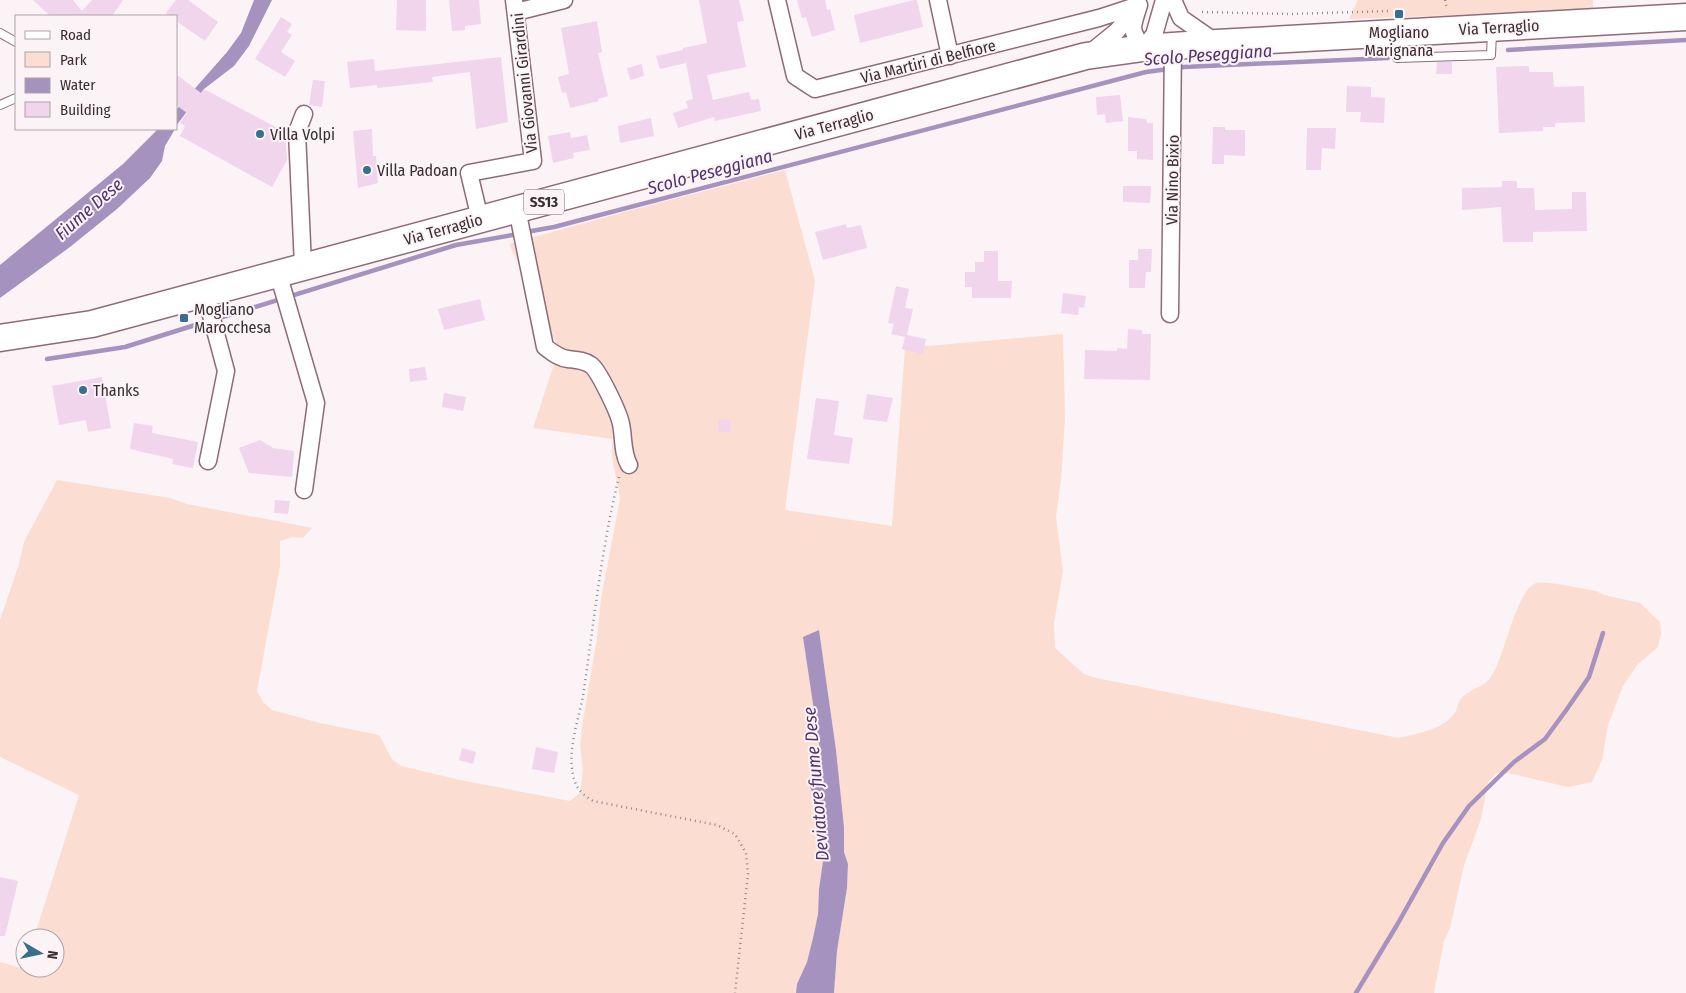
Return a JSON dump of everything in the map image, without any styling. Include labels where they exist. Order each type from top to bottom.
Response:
[{"type":"main road","name":"Via Terraglio","points":[[0,338],[210,311],[288,284],[478,211],[519,216],[1086,56],[1143,48],[1173,60],[1217,43],[1686,17]]},
{"type":"street","points":[[515,6],[564,0]]},
{"type":"street","name":"Via Martiri di Belfiore","points":[[777,0],[795,76],[815,89],[1100,18],[1141,3]]},
{"type":"street","points":[[938,0],[950,56]]},
{"type":"street","points":[[1141,3],[1133,24],[1133,34],[1143,48],[1154,35],[1164,0]]},
{"type":"street","points":[[1173,0],[1181,18],[1217,43]]},
{"type":"street","points":[[1086,56],[1117,30],[1141,3]]},
{"type":"street","name":"Via Giovanni Girardini","points":[[478,211],[469,173],[533,161],[515,6]]},
{"type":"street","name":"Via Nino Bixio","points":[[1170,314],[1173,60]]},
{"type":"street","points":[[304,114],[297,132],[288,284],[316,403],[304,490]]},
{"type":"street","points":[[519,216],[545,347],[567,359],[580,360],[592,366],[603,383],[621,422],[627,461]]},
{"type":"street","points":[[208,461],[226,371],[210,311]]},
{"type":"lane","points":[[0,33],[15,41]]},
{"type":"lane","points":[[0,105],[15,98]]},
{"type":"path","points":[[627,461],[607,538],[571,766],[575,784],[581,794],[593,801],[717,825],[735,834],[746,853],[748,874],[735,993]]},
{"type":"green space","points":[[1358,0],[1593,0],[1593,10],[1349,19]]},
{"type":"green space","points":[[785,170],[815,281],[785,510],[892,526],[905,348],[1063,334],[1065,419],[1061,480],[1056,517],[1063,571],[1054,623],[1055,648],[1084,674],[1096,678],[1399,738],[1443,724],[1454,714],[1462,698],[1488,681],[1501,656],[1522,599],[1536,583],[1556,584],[1596,591],[1604,595],[1640,603],[1660,622],[1661,634],[1658,647],[1637,665],[1623,686],[1608,725],[1602,760],[1592,782],[1568,787],[1508,773],[1496,773],[1488,782],[1481,819],[1464,865],[1450,928],[1444,941],[1434,993],[834,993],[837,951],[847,888],[848,864],[844,852],[844,827],[836,750],[819,630],[815,712],[821,757],[808,782],[816,807],[815,820],[818,846],[823,861],[818,914],[807,962],[797,984],[796,993],[0,993],[0,962],[15,966],[15,978],[65,978],[65,928],[37,928],[79,795],[0,757],[0,620],[19,564],[24,542],[57,480],[170,498],[187,504],[312,528],[303,538],[292,537],[280,541],[280,566],[257,691],[263,702],[272,710],[320,723],[379,735],[392,759],[401,766],[460,780],[570,801],[580,793],[583,770],[580,745],[583,721],[597,638],[601,599],[620,499],[612,455],[613,439],[533,428],[559,349],[509,244]]},
{"type":"water","points":[[254,0],[272,0],[249,46],[234,66],[204,89],[178,123],[178,108],[227,52],[241,33]]},
{"type":"water","name":"Fiume Dese","points":[[157,130],[174,130],[165,146],[162,161],[150,178],[117,209],[70,247],[0,298],[0,265],[123,164]]},
{"type":"water","name":"Deviatore fiume Dese","points":[[819,630],[836,750],[844,827],[844,852],[848,864],[847,888],[837,951],[834,993],[796,993],[797,984],[807,962],[818,914],[823,861],[818,846],[815,820],[816,807],[808,782],[821,757],[803,637]]},
{"type":"building","points":[[33,0],[73,0],[82,11],[92,0],[123,0],[113,15],[49,15]]},
{"type":"building","points":[[176,0],[188,0],[218,22],[205,41],[178,22],[178,15],[169,15],[166,13]]},
{"type":"building","points":[[397,0],[426,0],[426,31],[396,30]]},
{"type":"building","points":[[449,0],[479,0],[481,24],[465,26],[465,30],[452,31]]},
{"type":"building","points":[[699,0],[739,0],[744,21],[737,22],[746,67],[707,75],[713,100],[749,92],[751,100],[759,99],[761,111],[715,121],[714,117],[678,128],[673,113],[688,108],[686,101],[693,99],[686,63],[660,69],[656,56],[707,43]]},
{"type":"building","points":[[797,0],[825,0],[827,10],[830,9],[835,30],[812,37],[806,17],[802,18]]},
{"type":"building","points":[[917,0],[923,27],[860,43],[854,15]]},
{"type":"building","points":[[281,17],[292,24],[287,32],[292,35],[281,52],[295,61],[285,77],[255,59]]},
{"type":"building","points":[[597,21],[602,52],[598,53],[608,96],[598,99],[599,101],[570,108],[566,92],[562,93],[558,77],[569,74],[561,28]]},
{"type":"building","points":[[501,57],[508,122],[476,129],[470,72],[432,77],[433,82],[377,88],[377,85],[350,88],[347,62],[374,59],[375,71]]},
{"type":"building","points":[[1437,62],[1452,62],[1452,74],[1436,74]]},
{"type":"building","points":[[642,64],[644,76],[630,80],[627,68]]},
{"type":"building","points":[[1529,66],[1529,72],[1553,72],[1554,87],[1584,86],[1585,122],[1555,123],[1555,127],[1543,127],[1543,131],[1499,133],[1496,67]]},
{"type":"building","name":"Villa Volpi","points":[[178,76],[201,93],[204,89],[285,132],[287,160],[272,187],[180,136],[185,126],[180,123],[187,113],[178,106]]},
{"type":"building","points":[[313,80],[325,81],[322,107],[309,105]]},
{"type":"building","points":[[1347,86],[1371,87],[1371,97],[1385,98],[1384,123],[1360,122],[1361,112],[1346,112]]},
{"type":"building","points":[[1120,95],[1123,121],[1106,123],[1105,114],[1097,115],[1096,97]]},
{"type":"building","points":[[1128,117],[1146,119],[1147,123],[1153,123],[1153,160],[1137,159],[1137,151],[1128,151]]},
{"type":"building","points":[[651,118],[654,136],[620,143],[618,126]]},
{"type":"building","points":[[1213,127],[1225,127],[1225,130],[1245,130],[1245,156],[1224,155],[1224,164],[1212,164]]},
{"type":"building","points":[[1307,128],[1336,128],[1335,149],[1322,148],[1321,170],[1306,170]]},
{"type":"building","name":"Villa Padoan","points":[[372,129],[373,156],[376,156],[378,183],[358,188],[353,131]]},
{"type":"building","points":[[570,132],[571,138],[587,135],[590,150],[573,153],[574,158],[553,163],[548,136]]},
{"type":"building","points":[[1502,181],[1517,181],[1517,188],[1534,188],[1535,210],[1572,209],[1572,192],[1586,192],[1587,231],[1533,232],[1533,242],[1503,242],[1501,207],[1462,210],[1462,188],[1502,187]]},
{"type":"building","points":[[1123,186],[1151,186],[1150,203],[1123,202]]},
{"type":"building","points":[[846,224],[847,228],[861,225],[867,248],[823,260],[815,232]]},
{"type":"building","points":[[1138,249],[1152,249],[1151,272],[1146,272],[1145,288],[1129,288],[1129,260],[1138,260]]},
{"type":"building","points":[[984,251],[998,251],[998,281],[1012,281],[1011,298],[972,298],[972,287],[965,287],[965,272],[975,272],[975,262],[984,262]]},
{"type":"building","points":[[896,286],[909,289],[905,308],[913,309],[907,335],[926,339],[923,354],[902,349],[905,337],[891,334],[894,324],[888,323]]},
{"type":"building","points":[[1063,293],[1086,296],[1084,308],[1079,307],[1078,315],[1061,313]]},
{"type":"building","points":[[480,299],[485,320],[444,330],[438,309]]},
{"type":"building","points":[[1128,329],[1142,330],[1142,334],[1151,334],[1150,380],[1084,379],[1085,350],[1117,351],[1117,348],[1127,349]]},
{"type":"building","points":[[425,367],[427,380],[410,382],[409,369]]},
{"type":"building","points":[[102,377],[111,428],[88,432],[86,420],[59,425],[52,386]]},
{"type":"building","points":[[444,393],[466,397],[463,411],[442,407]]},
{"type":"building","points":[[867,394],[893,398],[887,422],[863,419]]},
{"type":"building","points":[[816,398],[839,401],[834,435],[853,438],[849,464],[807,459]]},
{"type":"building","points":[[719,419],[731,420],[730,432],[718,432]]},
{"type":"building","points":[[134,423],[153,426],[152,433],[198,442],[193,468],[172,464],[173,459],[130,449]]},
{"type":"building","points":[[260,440],[273,448],[294,451],[292,477],[249,473],[239,448]]},
{"type":"building","points":[[275,500],[290,501],[288,514],[274,513]]},
{"type":"building","points":[[536,747],[558,752],[554,773],[532,769]]},
{"type":"building","points":[[462,748],[476,752],[473,764],[459,760]]},
{"type":"building","points":[[0,877],[18,881],[5,936],[0,936]]},
{"type":"waterway","name":"Scolo Peseggiana","points":[[1508,50],[1686,40]]},
{"type":"waterway","name":"Scolo Peseggiana","points":[[526,232],[554,227],[1146,72],[1184,67],[1388,58]]},
{"type":"waterway","name":"Scolo Peseggiana","points":[[216,319],[456,245],[518,234]]},
{"type":"waterway","name":"Scolo Peseggiana","points":[[47,359],[125,347],[208,321]]},
{"type":"waterway","points":[[1356,993],[1443,843],[1469,806],[1514,762],[1545,739],[1589,677],[1603,633]]},
{"type":"place","name":"Mogliano Marignana","points":[[1399,14]]},
{"type":"place","name":"Villa Volpi","points":[[260,134]]},
{"type":"place","name":"Villa Padoan","points":[[367,170]]},
{"type":"place","name":"Mogliano Marocchesa","points":[[184,318]]},
{"type":"place","name":"Thanks","points":[[83,390]]}]
